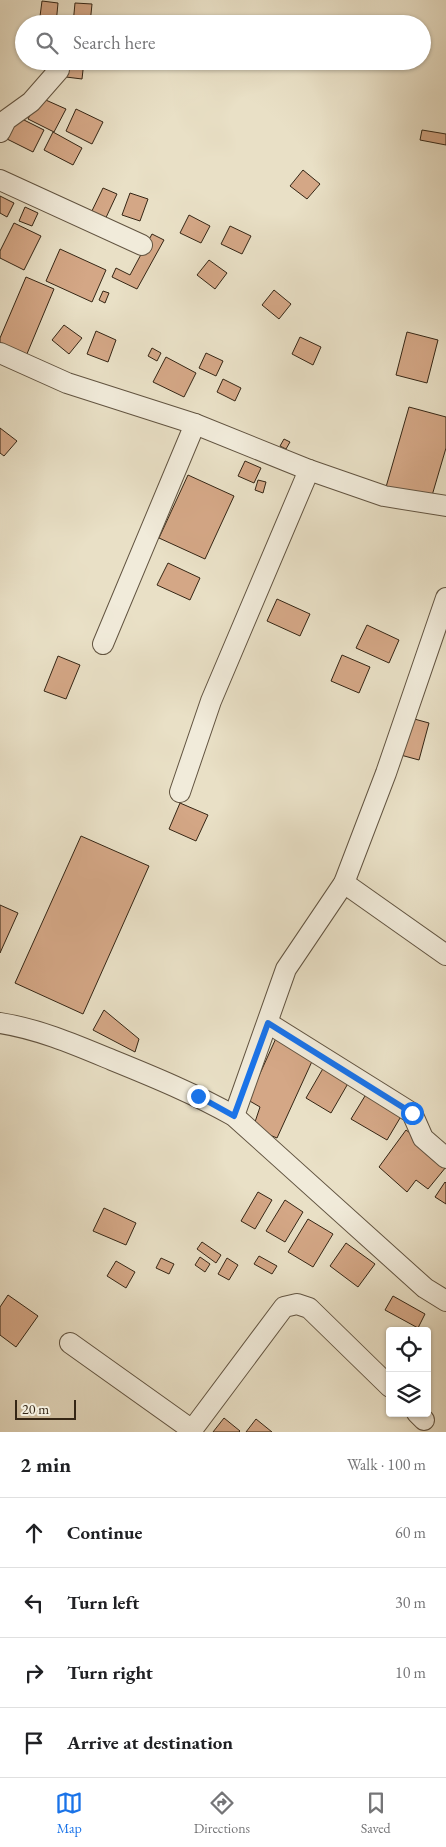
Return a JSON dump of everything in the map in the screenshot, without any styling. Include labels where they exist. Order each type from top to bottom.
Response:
[{"type":"street","points":[[0,132],[6,120],[31,102],[58,70]]},
{"type":"street","points":[[0,180],[142,245]]},
{"type":"street","points":[[0,353],[67,383],[195,424],[309,470],[384,496],[446,506]]},
{"type":"street","points":[[103,644],[195,424]]},
{"type":"street","points":[[180,792],[211,701],[309,470]]},
{"type":"street","points":[[234,1116],[286,970],[344,883],[386,773],[446,598]]},
{"type":"street","points":[[344,883],[446,955]]},
{"type":"street","points":[[268,1023],[412,1113],[423,1138],[446,1158]]},
{"type":"street","points":[[1,1026],[34,1030],[70,1043],[198,1096],[234,1116],[425,1288],[446,1301]]},
{"type":"street","points":[[70,1343],[192,1431],[284,1307],[290,1305],[297,1304],[309,1308],[386,1382]]},
{"type":"building","points":[[42,1],[58,3],[57,15],[40,15]]},
{"type":"building","points":[[75,3],[92,4],[91,15],[74,15]]},
{"type":"building","points":[[67,70],[83,70],[82,79],[66,77]]},
{"type":"building","points":[[39,97],[66,109],[54,132],[28,119]]},
{"type":"building","points":[[76,109],[103,122],[92,144],[66,131]]},
{"type":"building","points":[[18,117],[44,130],[33,152],[7,139]]},
{"type":"building","points":[[422,130],[446,134],[446,145],[420,140]]},
{"type":"building","points":[[53,132],[82,148],[73,165],[44,150]]},
{"type":"building","points":[[303,170],[320,184],[307,199],[290,186]]},
{"type":"building","points":[[103,188],[117,194],[103,224],[89,217]]},
{"type":"building","points":[[130,193],[148,199],[140,221],[122,215]]},
{"type":"building","points":[[0,196],[14,203],[7,217],[0,213]]},
{"type":"building","points":[[25,207],[38,213],[32,226],[19,221]]},
{"type":"building","points":[[189,215],[210,226],[201,243],[180,233]]},
{"type":"building","points":[[14,223],[41,236],[24,270],[0,258],[0,251]]},
{"type":"building","points":[[230,226],[251,236],[242,254],[221,244]]},
{"type":"building","points":[[152,234],[164,240],[137,289],[112,277],[116,268],[130,275]]},
{"type":"building","points":[[60,249],[106,270],[92,302],[46,281]]},
{"type":"building","points":[[209,260],[227,273],[215,289],[197,275]]},
{"type":"building","points":[[26,277],[54,289],[24,361],[0,351],[0,338]]},
{"type":"building","points":[[274,290],[291,304],[279,319],[262,305]]},
{"type":"building","points":[[103,291],[109,293],[105,303],[99,300]]},
{"type":"building","points":[[64,325],[82,338],[69,354],[52,340]]},
{"type":"building","points":[[96,331],[116,340],[108,362],[87,354]]},
{"type":"building","points":[[407,332],[438,340],[427,383],[396,375]]},
{"type":"building","points":[[300,337],[321,347],[313,365],[292,354]]},
{"type":"building","points":[[152,348],[161,353],[157,361],[148,356]]},
{"type":"building","points":[[206,353],[223,361],[216,376],[199,368]]},
{"type":"building","points":[[166,357],[196,373],[184,397],[153,382]]},
{"type":"building","points":[[223,379],[241,388],[235,401],[217,392]]},
{"type":"building","points":[[409,407],[446,417],[446,448],[431,499],[386,487]]},
{"type":"building","points":[[0,428],[17,441],[4,456],[0,453]]},
{"type":"building","points":[[284,439],[290,442],[286,449],[280,446]]},
{"type":"building","points":[[245,461],[261,468],[254,483],[238,476]]},
{"type":"building","points":[[188,475],[234,496],[205,559],[159,538]]},
{"type":"building","points":[[258,480],[266,482],[263,493],[255,490]]},
{"type":"building","points":[[168,563],[200,578],[190,600],[157,585]]},
{"type":"building","points":[[277,599],[310,614],[300,636],[267,621]]},
{"type":"building","points":[[367,625],[399,640],[389,663],[356,648]]},
{"type":"building","points":[[342,655],[370,667],[359,693],[331,681]]},
{"type":"building","points":[[58,656],[80,665],[66,699],[44,691]]},
{"type":"building","points":[[407,717],[429,723],[419,760],[397,754]]},
{"type":"building","points":[[180,803],[208,815],[196,841],[169,829]]},
{"type":"building","points":[[81,836],[149,866],[83,1014],[15,983]]},
{"type":"building","points":[[0,905],[18,913],[0,953]]},
{"type":"building","points":[[104,1010],[139,1039],[135,1052],[93,1030]]},
{"type":"building","points":[[277,1036],[314,1057],[277,1138],[253,1128],[260,1107],[248,1100]]},
{"type":"building","points":[[325,1065],[350,1080],[331,1113],[306,1098]]},
{"type":"building","points":[[368,1091],[403,1113],[387,1140],[351,1119]]},
{"type":"building","points":[[406,1130],[446,1160],[446,1167],[428,1189],[416,1180],[407,1192],[379,1167]]},
{"type":"building","points":[[446,1183],[446,1204],[435,1197]]},
{"type":"building","points":[[258,1192],[272,1200],[255,1229],[241,1221]]},
{"type":"building","points":[[285,1200],[303,1212],[285,1242],[266,1231]]},
{"type":"building","points":[[104,1208],[136,1223],[126,1245],[93,1231]]},
{"type":"building","points":[[308,1219],[333,1234],[313,1267],[288,1252]]},
{"type":"building","points":[[202,1242],[221,1255],[216,1263],[197,1249]]},
{"type":"building","points":[[346,1243],[375,1264],[358,1287],[330,1266]]},
{"type":"building","points":[[259,1256],[277,1266],[272,1274],[254,1264]]},
{"type":"building","points":[[200,1257],[210,1264],[205,1272],[195,1265]]},
{"type":"building","points":[[161,1258],[174,1264],[169,1274],[156,1268]]},
{"type":"building","points":[[227,1258],[238,1265],[229,1280],[218,1274]]},
{"type":"building","points":[[116,1261],[135,1272],[126,1288],[107,1276]]},
{"type":"building","points":[[8,1295],[38,1316],[16,1347],[0,1335],[0,1307]]},
{"type":"building","points":[[393,1296],[425,1314],[418,1327],[416,1327],[385,1310]]},
{"type":"building","points":[[224,1418],[240,1431],[213,1432]]},
{"type":"building","points":[[256,1419],[272,1432],[246,1432]]},
{"type":"route","points":[[198,1096],[234,1116],[268,1023],[412,1113]]}]
